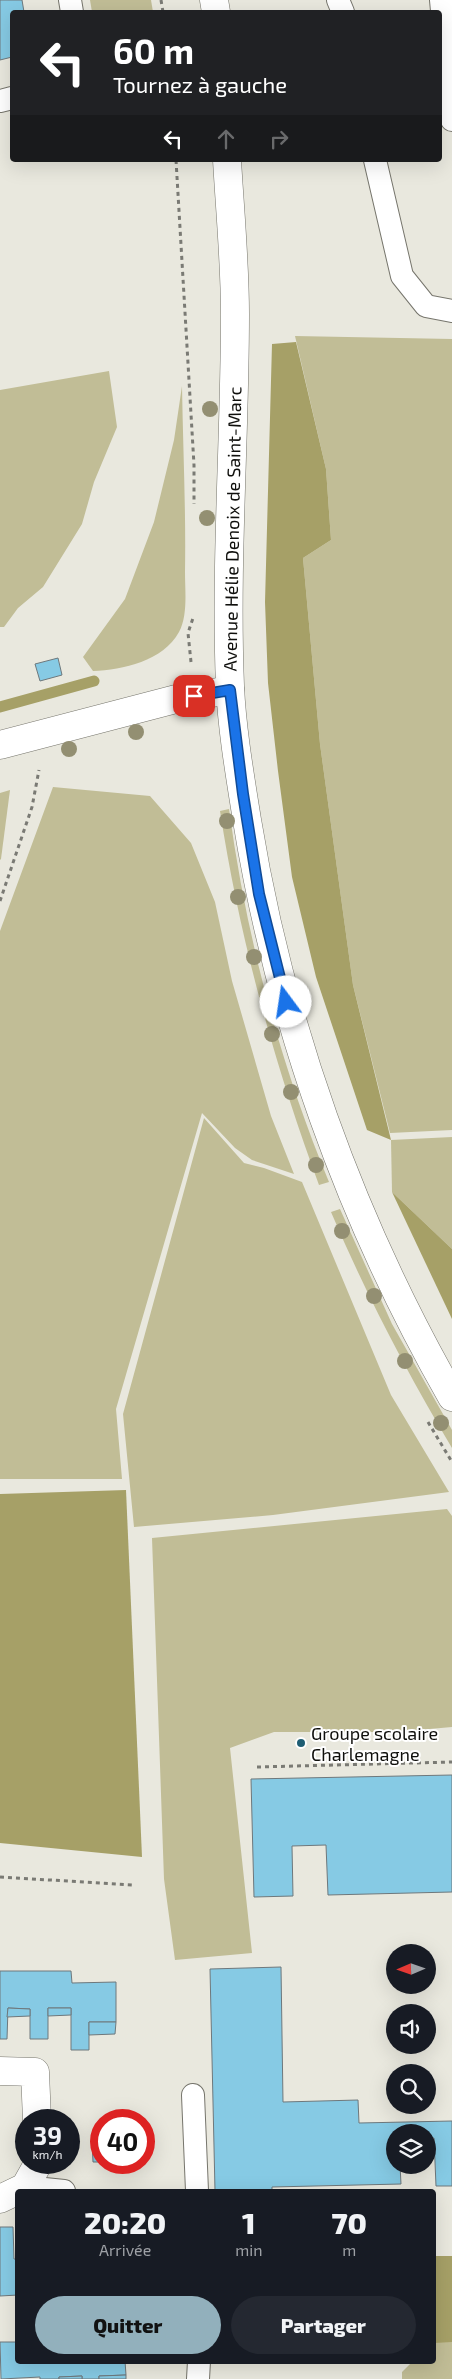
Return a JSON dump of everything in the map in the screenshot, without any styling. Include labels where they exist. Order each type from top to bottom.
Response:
[{"type":"street","name":"Avenue Hélie Denoix de Saint-Marc","points":[[227,162],[235,312],[228,568],[230,690],[243,794],[259,894],[286,1002],[310,1078],[350,1188],[370,1235],[427,1353],[452,1397]]},
{"type":"street","points":[[0,745],[176,699],[230,690]]},
{"type":"street","points":[[0,2071],[35,2072],[37,2109]]},
{"type":"street","points":[[21,2189],[25,2187],[32,2174]]},
{"type":"street","points":[[0,2199],[15,2192]]},
{"type":"lane","points":[[442,11],[452,120]]},
{"type":"lane","points":[[375,162],[402,276],[426,306],[452,311]]},
{"type":"lane","points":[[193,2095],[197,2189]]},
{"type":"lane","points":[[25,2187],[44,2189]]},
{"type":"lane","points":[[198,2379],[199,2364]]},
{"type":"path","points":[[176,162],[194,465]]},
{"type":"path","points":[[0,901],[32,807],[39,769]]},
{"type":"path","points":[[257,1767],[452,1762]]},
{"type":"path","points":[[0,1877],[132,1885]]},
{"type":"shaded area","points":[[90,0],[151,0],[153,10],[92,10]]},
{"type":"shaded area","points":[[295,336],[452,339],[452,1130],[390,1133],[353,985],[320,744],[303,558],[331,540],[326,469]]},
{"type":"shaded area","points":[[296,342],[326,469],[331,540],[303,558],[320,744],[353,985],[391,1140],[367,1130],[316,977],[292,877],[278,771],[268,683],[265,602],[272,344]]},
{"type":"shaded area","points":[[109,371],[117,427],[94,482],[82,524],[43,587],[18,608],[4,627],[0,627],[0,390]]},
{"type":"shaded area","points":[[182,386],[185,611],[182,625],[172,642],[153,657],[117,669],[93,671],[83,657],[125,599],[154,522],[174,440]]},
{"type":"shaded area","points":[[53,787],[150,796],[191,843],[215,902],[232,981],[271,1116],[294,1174],[252,1160],[235,1148],[202,1113],[116,1409],[122,1479],[0,1479],[0,931]]},
{"type":"shaded area","points":[[10,790],[1,859],[0,860],[0,793]]},
{"type":"shaded area","points":[[229,809],[245,904],[267,999],[295,1092],[329,1182],[319,1185],[287,1093],[248,954],[220,811]]},
{"type":"shaded area","points":[[204,1118],[244,1163],[302,1182],[391,1395],[449,1492],[273,1515],[134,1527],[123,1414]]},
{"type":"shaded area","points":[[452,1137],[452,1249],[392,1192],[391,1140]]},
{"type":"shaded area","points":[[392,1192],[452,1249],[452,1319]]},
{"type":"shaded area","points":[[340,1209],[392,1324],[452,1430],[452,1448],[403,1361],[358,1273],[331,1212]]},
{"type":"shaded area","points":[[126,1490],[142,1857],[0,1843],[0,1494]]},
{"type":"shaded area","points":[[447,1509],[452,1516],[452,1727],[396,1732],[274,1732],[230,1748],[252,1953],[175,1960],[164,1879],[152,1538]]},
{"type":"shaded area","points":[[436,2256],[452,2256],[452,2342],[436,2343]]},
{"type":"shaded area","points":[[452,2341],[452,2379],[402,2379],[402,2372],[410,2364],[436,2364],[436,2342]]},
{"type":"building","points":[[0,0],[22,0],[24,10],[10,10],[10,58],[0,60]]},
{"type":"building","points":[[58,658],[62,675],[40,681],[35,664]]},
{"type":"building","points":[[452,1775],[452,1892],[328,1895],[326,1845],[292,1846],[293,1896],[254,1897],[251,1779]]},
{"type":"building","points":[[281,1967],[283,2102],[358,2100],[359,2123],[452,2121],[452,2186],[436,2186],[436,2124],[386,2124],[386,2174],[400,2174],[401,2184],[272,2187],[272,2189],[215,2189],[210,1969]]},
{"type":"building","points":[[0,1971],[71,1971],[72,1983],[116,1982],[116,2022],[89,2022],[89,2050],[71,2050],[71,2008],[48,2008],[48,2039],[30,2039],[30,2009],[8,2008],[7,2039],[0,2039]]},
{"type":"building","points":[[8,2008],[30,2009],[30,2016],[7,2017]]},
{"type":"building","points":[[48,2008],[71,2008],[71,2015],[48,2016]]},
{"type":"building","points":[[89,2022],[116,2022],[115,2034],[89,2035]]},
{"type":"building","points":[[0,2227],[13,2227],[15,2295],[0,2296]]},
{"type":"building","points":[[0,2342],[15,2342],[15,2364],[125,2364],[126,2375],[99,2376],[99,2379],[82,2379],[82,2376],[59,2377],[59,2379],[40,2379],[40,2377],[1,2379]]},
{"type":"building","points":[[126,2375],[126,2379],[99,2379],[99,2376]]},
{"type":"building","points":[[82,2376],[82,2379],[59,2379],[59,2377]]},
{"type":"waterway","points":[[0,707],[94,681]]},
{"type":"place","name":"Groupe scolaire Charlemagne","points":[[301,1743]]},
{"type":"route","points":[[194,696],[230,690],[243,794],[259,894],[286,1002]]}]
